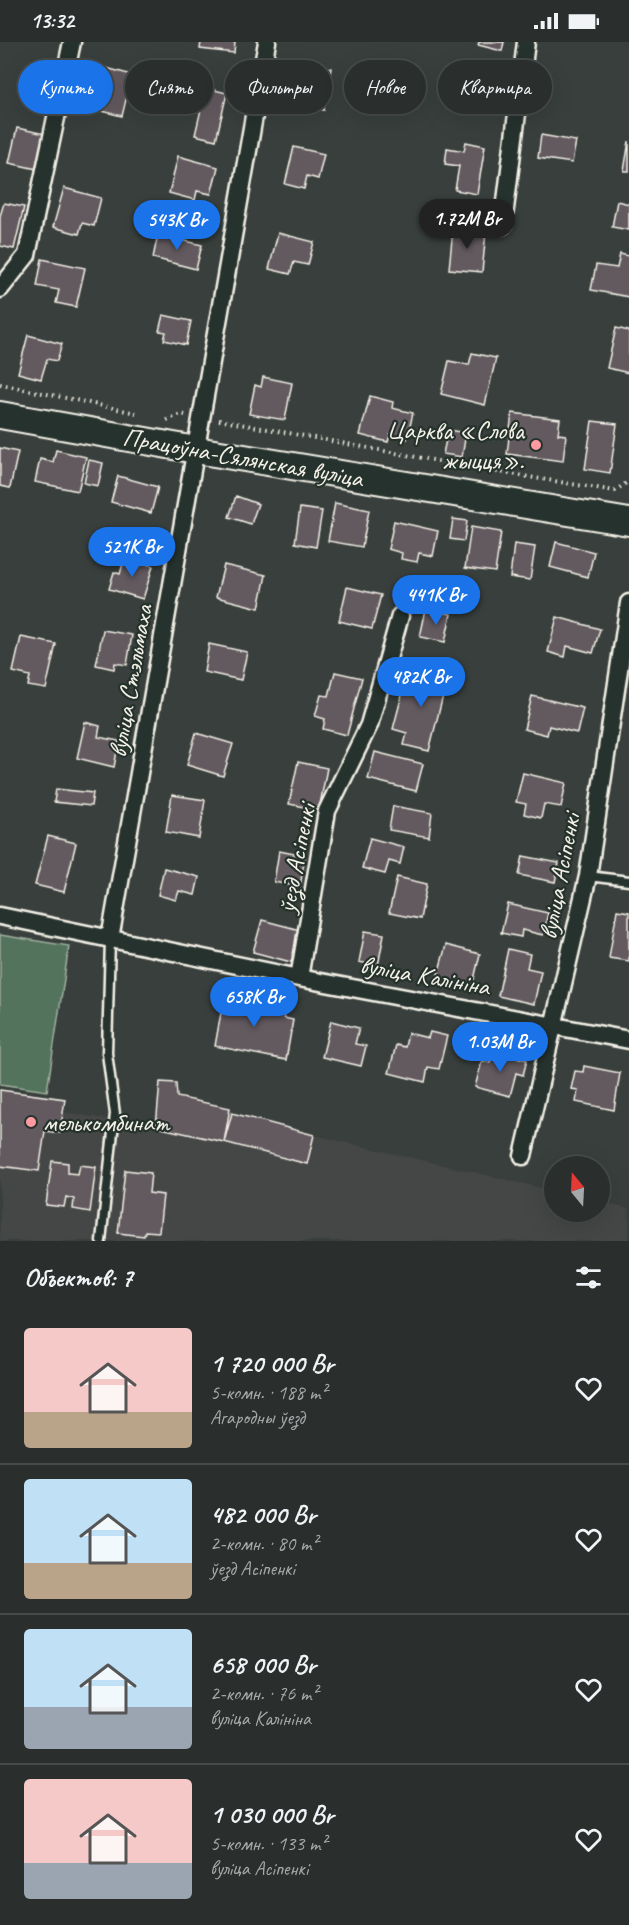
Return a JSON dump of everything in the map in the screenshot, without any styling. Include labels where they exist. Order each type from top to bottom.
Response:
[{"type":"main road","name":"Працоўна-Сялянская вуліца","points":[[0,415],[629,522]]},
{"type":"street","points":[[0,289],[27,255],[72,42]]},
{"type":"street","name":"вуліца Стэльмаха","points":[[110,939],[267,42]]},
{"type":"street","points":[[503,225],[526,42]]},
{"type":"street","name":"вуліца Асіпенкі","points":[[523,1156],[588,876],[629,603]]},
{"type":"street","name":"ўезд Асіпенкі","points":[[299,978],[327,811],[369,725],[400,616]]},
{"type":"street","name":"вуліца Калініна","points":[[0,916],[299,978],[629,1040]]},
{"type":"lane","points":[[588,876],[629,881]]},
{"type":"lane","points":[[101,1241],[115,1114],[107,1053],[110,939]]},
{"type":"path","points":[[0,384],[145,416]]},
{"type":"path","points":[[157,418],[168,420],[181,414],[202,417],[486,470],[615,491],[629,483]]},
{"type":"shaded area","points":[[160,1082],[176,1083],[177,1097],[230,1108],[232,1113],[314,1135],[544,1188],[544,1222],[610,1222],[610,1204],[629,1209],[629,1241],[0,1241],[0,1090],[63,1112],[156,1127]]},
{"type":"green space","points":[[0,935],[69,946],[47,1091],[0,1084]]},
{"type":"building","points":[[201,42],[235,42],[234,53],[200,49]]},
{"type":"building","points":[[479,42],[504,42],[502,51],[478,45]]},
{"type":"building","points":[[113,70],[125,73],[125,104],[122,116],[113,114]]},
{"type":"building","points":[[213,90],[225,93],[216,140],[195,135],[200,114],[213,114]]},
{"type":"building","points":[[17,128],[45,134],[37,169],[9,163]]},
{"type":"building","points":[[541,135],[576,141],[572,163],[538,158]]},
{"type":"building","points":[[629,141],[629,171],[624,171]]},
{"type":"building","points":[[466,142],[485,146],[477,194],[455,190],[459,166],[445,164],[447,148],[464,151]]},
{"type":"building","points":[[294,147],[324,154],[318,179],[307,176],[304,189],[285,184]]},
{"type":"building","points":[[178,156],[218,167],[211,194],[197,191],[195,200],[169,193]]},
{"type":"building","points":[[64,188],[101,198],[94,226],[82,223],[79,234],[53,227]]},
{"type":"building","points":[[617,201],[629,204],[629,230],[612,227]]},
{"type":"building","points":[[4,203],[24,207],[14,249],[0,246],[0,216]]},
{"type":"building","points":[[453,229],[486,232],[482,272],[449,269]]},
{"type":"building","points":[[278,233],[314,242],[308,265],[294,262],[290,274],[269,269]]},
{"type":"building","points":[[158,234],[202,245],[196,269],[153,258]]},
{"type":"building","points":[[620,254],[629,256],[629,297],[591,290],[596,265],[617,268]]},
{"type":"building","points":[[42,259],[85,268],[76,307],[56,303],[59,290],[37,286]]},
{"type":"building","points":[[163,315],[191,321],[186,345],[164,340],[166,332],[159,331]]},
{"type":"building","points":[[616,328],[629,331],[629,373],[607,368]]},
{"type":"building","points":[[28,335],[62,344],[57,361],[47,359],[41,379],[18,373]]},
{"type":"building","points":[[472,353],[496,358],[485,405],[441,394],[449,361],[469,365]]},
{"type":"building","points":[[263,377],[292,383],[285,420],[249,414],[255,385],[261,387]]},
{"type":"building","points":[[370,396],[393,402],[392,408],[413,413],[407,439],[390,435],[388,442],[360,435]]},
{"type":"building","name":"Царква «Слова жыцця».","points":[[512,413],[560,419],[558,434],[566,435],[563,461],[507,454]]},
{"type":"building","points":[[592,421],[617,424],[610,473],[585,469]]},
{"type":"building","points":[[448,430],[466,433],[462,457],[443,454]]},
{"type":"building","points":[[0,448],[18,452],[10,488],[0,486]]},
{"type":"building","points":[[56,450],[86,457],[78,491],[35,482],[40,459],[53,462]]},
{"type":"building","points":[[89,460],[103,463],[98,486],[84,483]]},
{"type":"building","points":[[118,476],[158,487],[151,513],[111,502]]},
{"type":"building","points":[[236,496],[258,504],[251,524],[229,517]]},
{"type":"building","points":[[335,503],[369,510],[362,547],[328,541]]},
{"type":"building","points":[[300,508],[322,511],[316,547],[295,543]]},
{"type":"building","points":[[453,519],[467,521],[464,541],[450,539]]},
{"type":"building","points":[[394,521],[438,531],[433,556],[419,553],[417,562],[401,559],[402,553],[388,549]]},
{"type":"building","points":[[471,527],[501,532],[495,572],[465,568]]},
{"type":"building","points":[[556,542],[594,552],[588,577],[550,567]]},
{"type":"building","points":[[514,544],[535,547],[530,580],[510,577]]},
{"type":"building","points":[[125,557],[153,566],[143,599],[109,589],[114,572],[120,574]]},
{"type":"building","points":[[224,565],[266,575],[259,608],[216,597]]},
{"type":"building","points":[[347,587],[381,595],[372,629],[339,621]]},
{"type":"building","points":[[426,609],[451,614],[445,642],[420,637]]},
{"type":"building","points":[[557,617],[600,629],[593,653],[567,646],[565,657],[548,652]]},
{"type":"building","points":[[103,630],[132,635],[127,665],[115,663],[114,669],[96,665]]},
{"type":"building","points":[[21,637],[56,644],[46,689],[28,686],[30,676],[13,672]]},
{"type":"building","points":[[209,644],[247,652],[241,680],[204,672]]},
{"type":"building","points":[[424,666],[449,672],[429,751],[404,745],[407,733],[393,729],[406,680],[419,683]]},
{"type":"building","points":[[335,672],[362,678],[347,735],[323,729],[325,719],[315,716],[321,695],[329,696]]},
{"type":"building","points":[[532,696],[583,708],[577,733],[549,726],[547,735],[524,729]]},
{"type":"building","points":[[85,722],[100,726],[98,737],[119,741],[114,767],[77,758]]},
{"type":"building","points":[[196,733],[233,744],[223,776],[187,765]]},
{"type":"building","points":[[375,752],[423,764],[416,791],[368,779]]},
{"type":"building","points":[[298,762],[327,768],[319,810],[289,804]]},
{"type":"building","points":[[523,773],[566,783],[561,807],[544,804],[541,818],[524,814],[526,804],[516,802]]},
{"type":"building","points":[[56,789],[93,793],[91,806],[54,802]]},
{"type":"building","points":[[172,795],[205,800],[199,838],[166,832]]},
{"type":"building","points":[[393,806],[432,813],[429,837],[389,830]]},
{"type":"building","points":[[48,836],[76,843],[64,892],[35,885]]},
{"type":"building","points":[[370,838],[404,847],[400,864],[389,861],[385,874],[362,868]]},
{"type":"building","points":[[279,851],[305,856],[300,887],[274,882]]},
{"type":"building","points":[[523,856],[559,863],[555,882],[519,875]]},
{"type":"building","points":[[164,868],[199,877],[195,895],[179,891],[176,900],[158,895]]},
{"type":"building","points":[[397,877],[427,884],[420,919],[389,913]]},
{"type":"building","points":[[508,904],[548,913],[543,935],[522,930],[521,937],[501,933]]},
{"type":"building","points":[[617,910],[629,912],[629,961],[609,958]]},
{"type":"building","points":[[262,920],[300,930],[291,962],[253,952]]},
{"type":"building","points":[[365,931],[384,934],[378,966],[359,962]]},
{"type":"building","points":[[446,945],[480,954],[472,988],[437,978]]},
{"type":"building","points":[[508,949],[530,954],[527,968],[541,971],[534,1004],[498,996]]},
{"type":"building","points":[[224,996],[286,1007],[284,1018],[293,1020],[286,1060],[215,1046]]},
{"type":"building","points":[[331,1021],[359,1028],[355,1044],[366,1046],[361,1066],[322,1057]]},
{"type":"building","points":[[430,1032],[447,1036],[439,1069],[428,1067],[425,1082],[389,1073],[396,1045],[405,1047],[408,1033],[428,1038]]},
{"type":"building","points":[[492,1052],[527,1060],[523,1075],[516,1073],[510,1096],[475,1087],[482,1061],[490,1063]]},
{"type":"building","points":[[584,1066],[620,1073],[614,1110],[576,1102],[578,1090],[571,1089],[575,1071],[583,1072]]},
{"type":"building","points":[[160,1082],[176,1083],[177,1097],[230,1108],[224,1142],[156,1127]]},
{"type":"building","name":"мелькомбинат","points":[[0,1090],[65,1099],[60,1133],[45,1131],[39,1171],[0,1166]]},
{"type":"building","points":[[232,1113],[314,1135],[307,1164],[224,1142]]},
{"type":"building","points":[[52,1161],[68,1163],[68,1173],[78,1174],[80,1165],[96,1167],[90,1212],[73,1209],[74,1199],[66,1197],[64,1207],[46,1205]]},
{"type":"building","points":[[125,1170],[151,1173],[149,1193],[163,1195],[159,1232],[145,1231],[144,1236],[118,1233]]},
{"type":"place","name":"Царква «Слова жыцця».","points":[[536,445]]},
{"type":"place","name":"мелькомбинат","points":[[31,1122]]}]
